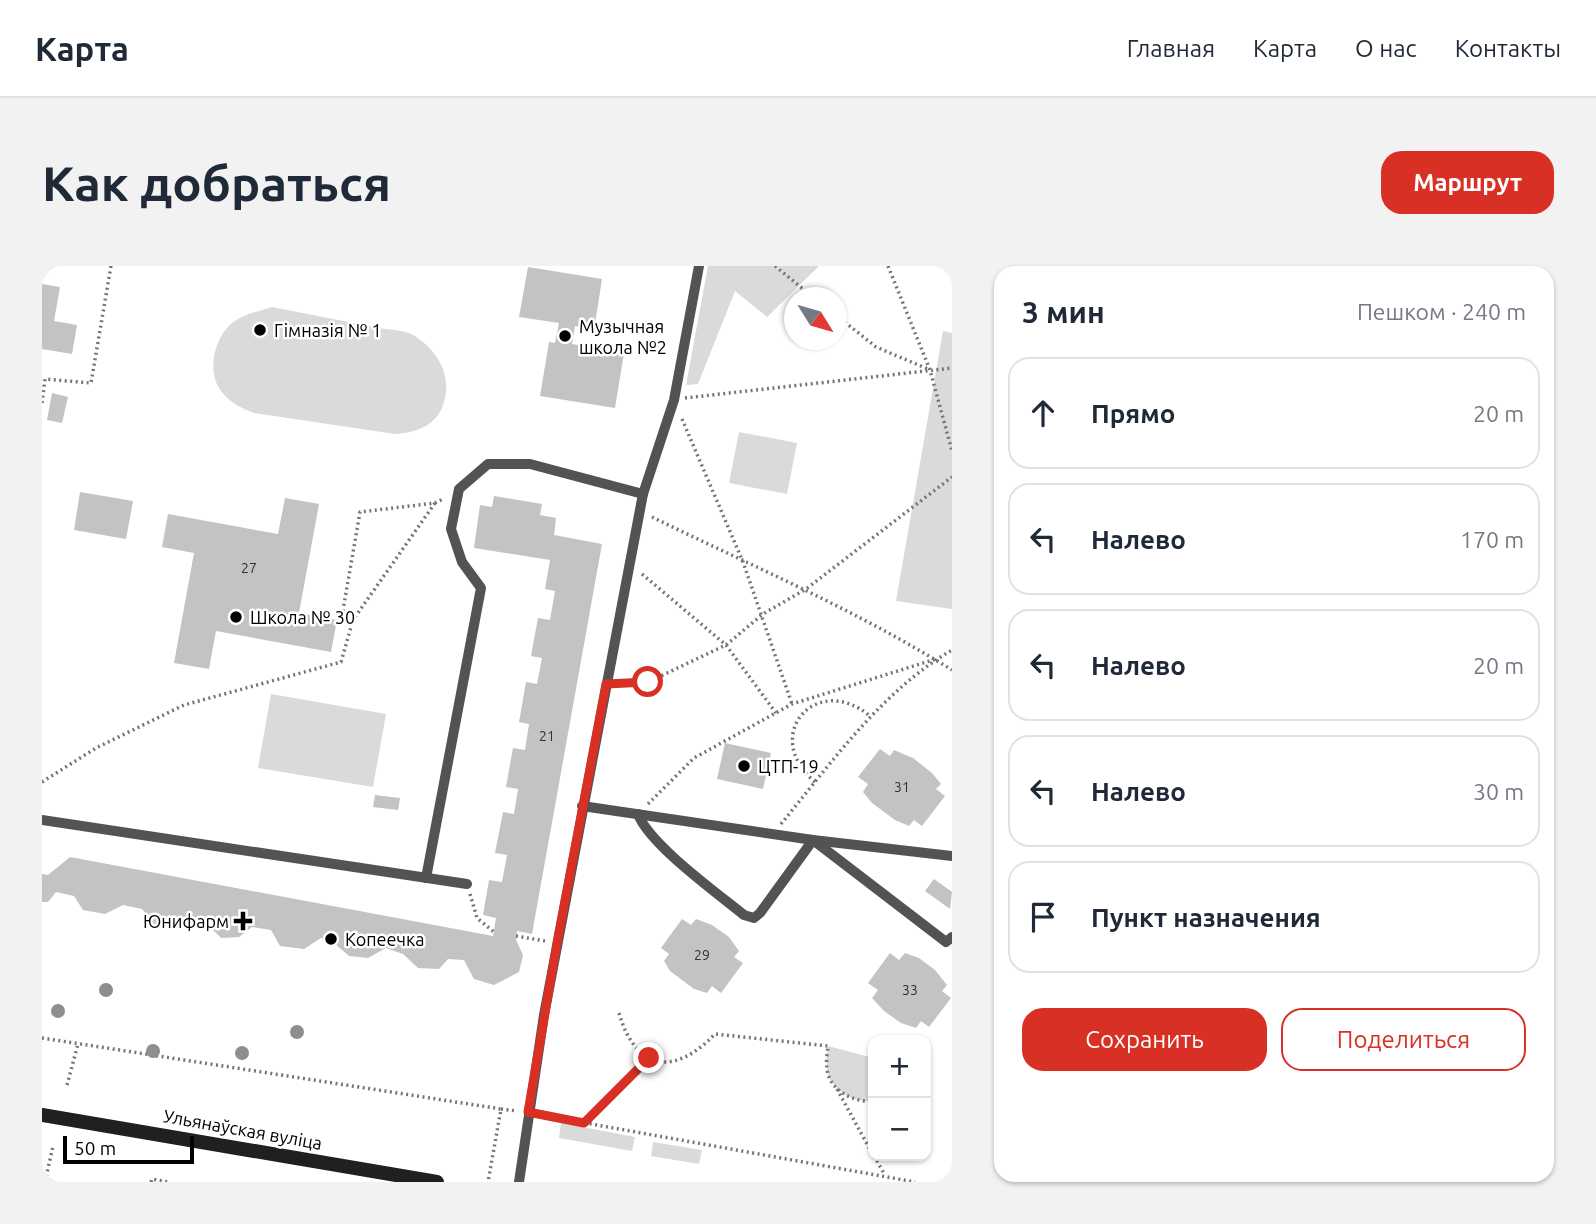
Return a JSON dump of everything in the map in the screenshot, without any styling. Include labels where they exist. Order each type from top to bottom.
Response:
[{"type":"main road","name":"Ульянаўская вуліца","points":[[42,1115],[437,1182]]},
{"type":"lane","points":[[519,1182],[528,1112],[557,943],[643,494],[674,400],[699,266]]},
{"type":"lane","points":[[426,878],[481,589],[462,562],[451,529],[459,489],[488,464],[530,464],[643,494]]},
{"type":"lane","points":[[582,806],[813,840],[952,856]]},
{"type":"lane","points":[[638,814],[642,824],[655,840],[744,915],[754,918],[813,840]]},
{"type":"lane","points":[[42,820],[467,884]]},
{"type":"lane","points":[[813,840],[946,942],[952,937]]},
{"type":"path","points":[[42,403],[45,379],[91,383],[111,266]]},
{"type":"path","points":[[775,266],[801,287]]},
{"type":"path","points":[[888,266],[930,370],[952,451]]},
{"type":"path","points":[[847,324],[876,347],[930,370]]},
{"type":"path","points":[[792,704],[743,562],[674,400],[952,368]]},
{"type":"path","points":[[606,684],[648,682],[726,645],[762,614],[806,589],[952,477]]},
{"type":"path","points":[[352,620],[342,616],[360,512],[435,503],[451,495]]},
{"type":"path","points":[[42,782],[96,748],[184,705],[341,662],[352,620],[435,503]]},
{"type":"path","points":[[640,511],[743,562],[806,589],[952,670]]},
{"type":"path","points":[[630,564],[726,645],[776,713]]},
{"type":"path","points":[[774,834],[870,716],[936,659],[952,650]]},
{"type":"path","points":[[638,814],[694,758],[792,704],[936,659]]},
{"type":"path","points":[[815,782],[802,771],[793,755],[792,738],[797,722],[808,709],[823,702],[840,700],[857,705],[870,716]]},
{"type":"path","points":[[467,884],[477,918],[494,932]]},
{"type":"path","points":[[516,936],[557,943]]},
{"type":"path","points":[[619,1013],[624,1031],[633,1045],[657,1062],[670,1063],[700,1049],[715,1034],[828,1046],[827,1071],[868,1144]]},
{"type":"path","points":[[42,1044],[44,1039],[528,1112],[915,1182]]},
{"type":"path","points":[[67,1086],[78,1044]]},
{"type":"path","points":[[584,1123],[649,1058]]},
{"type":"path","points":[[836,1087],[849,1097],[868,1102]]},
{"type":"path","points":[[488,1182],[501,1109]]},
{"type":"path","points":[[45,1182],[53,1146]]},
{"type":"path","points":[[877,1161],[886,1177]]},
{"type":"path","points":[[151,1182],[152,1179],[168,1182]]},
{"type":"shaded area","points":[[708,266],[819,266],[798,287],[784,287],[784,300],[767,317],[735,291],[698,384],[686,385]]},
{"type":"shaded area","points":[[272,307],[403,331],[415,336],[437,357],[445,375],[446,395],[440,412],[424,427],[395,434],[254,413],[234,404],[222,393],[214,373],[214,356],[219,340],[237,320]]},
{"type":"shaded area","points":[[943,331],[952,333],[952,609],[896,601]]},
{"type":"shaded area","points":[[739,432],[797,443],[787,494],[729,483]]},
{"type":"shaded area","points":[[271,694],[386,714],[373,787],[258,768]]},
{"type":"shaded area","points":[[828,1046],[868,1057],[868,1101],[858,1100],[837,1089],[829,1076]]},
{"type":"shaded area","points":[[561,1123],[635,1137],[632,1151],[559,1138]]},
{"type":"shaded area","points":[[653,1142],[702,1150],[699,1164],[651,1156]]},
{"type":"building","name":"Музычная школа №2","points":[[528,267],[602,279],[594,330],[575,326],[572,344],[624,353],[615,408],[540,396],[549,342],[555,343],[559,323],[519,317]]},
{"type":"building","points":[[42,284],[60,287],[54,321],[77,325],[72,354],[42,349]]},
{"type":"building","points":[[52,393],[68,397],[62,423],[47,420]]},
{"type":"building","points":[[80,492],[133,501],[126,539],[74,530]]},
{"type":"building","points":[[494,496],[542,504],[540,515],[556,518],[554,535],[602,544],[532,934],[517,931],[516,940],[523,955],[519,972],[494,985],[474,979],[464,960],[448,959],[439,969],[418,968],[403,954],[386,948],[368,958],[349,956],[333,942],[321,938],[304,949],[280,946],[271,930],[252,927],[239,937],[221,938],[205,922],[191,917],[173,925],[156,926],[142,909],[123,905],[105,914],[83,910],[74,896],[56,892],[48,902],[42,902],[42,874],[48,875],[70,857],[493,936],[496,918],[483,915],[489,880],[502,882],[507,855],[495,853],[503,812],[514,814],[518,789],[506,787],[513,748],[525,750],[529,724],[519,722],[526,682],[537,684],[542,658],[531,656],[538,618],[550,620],[555,591],[545,589],[550,560],[474,548],[480,505],[492,507]]},
{"type":"building","points":[[285,498],[319,504],[299,613],[337,620],[331,652],[216,631],[209,669],[174,663],[194,553],[162,547],[168,514],[278,534]]},
{"type":"building","name":"ЦТП-19","points":[[725,743],[771,753],[763,789],[717,779]]},
{"type":"building","points":[[880,749],[890,756],[894,750],[913,758],[941,784],[936,789],[945,796],[922,826],[914,820],[909,826],[895,820],[872,803],[863,792],[868,784],[858,777]]},
{"type":"building","points":[[375,795],[400,798],[398,810],[373,807]]},
{"type":"building","points":[[934,879],[952,892],[950,909],[925,891]]},
{"type":"building","points":[[682,919],[691,925],[696,919],[712,925],[729,937],[739,951],[734,957],[743,963],[721,993],[712,986],[707,993],[694,989],[670,971],[664,961],[669,954],[661,948]]},
{"type":"building","points":[[890,953],[899,960],[905,953],[919,958],[935,970],[947,985],[942,991],[951,998],[929,1027],[921,1021],[916,1028],[901,1023],[872,998],[878,990],[868,983]]},
{"type":"place","name":"Гімназія № 1","points":[[260,330]]},
{"type":"place","name":"Музычная школа №2","points":[[565,336]]},
{"type":"place","name":"Школа № 30","points":[[236,617]]},
{"type":"place","name":"ЦТП-19","points":[[744,766]]},
{"type":"place","name":"Юнифарм","points":[[243,921]]},
{"type":"place","name":"Копеечка","points":[[331,939]]},
{"type":"route","points":[[648,682],[606,684],[528,1112],[584,1123],[649,1058]]}]
